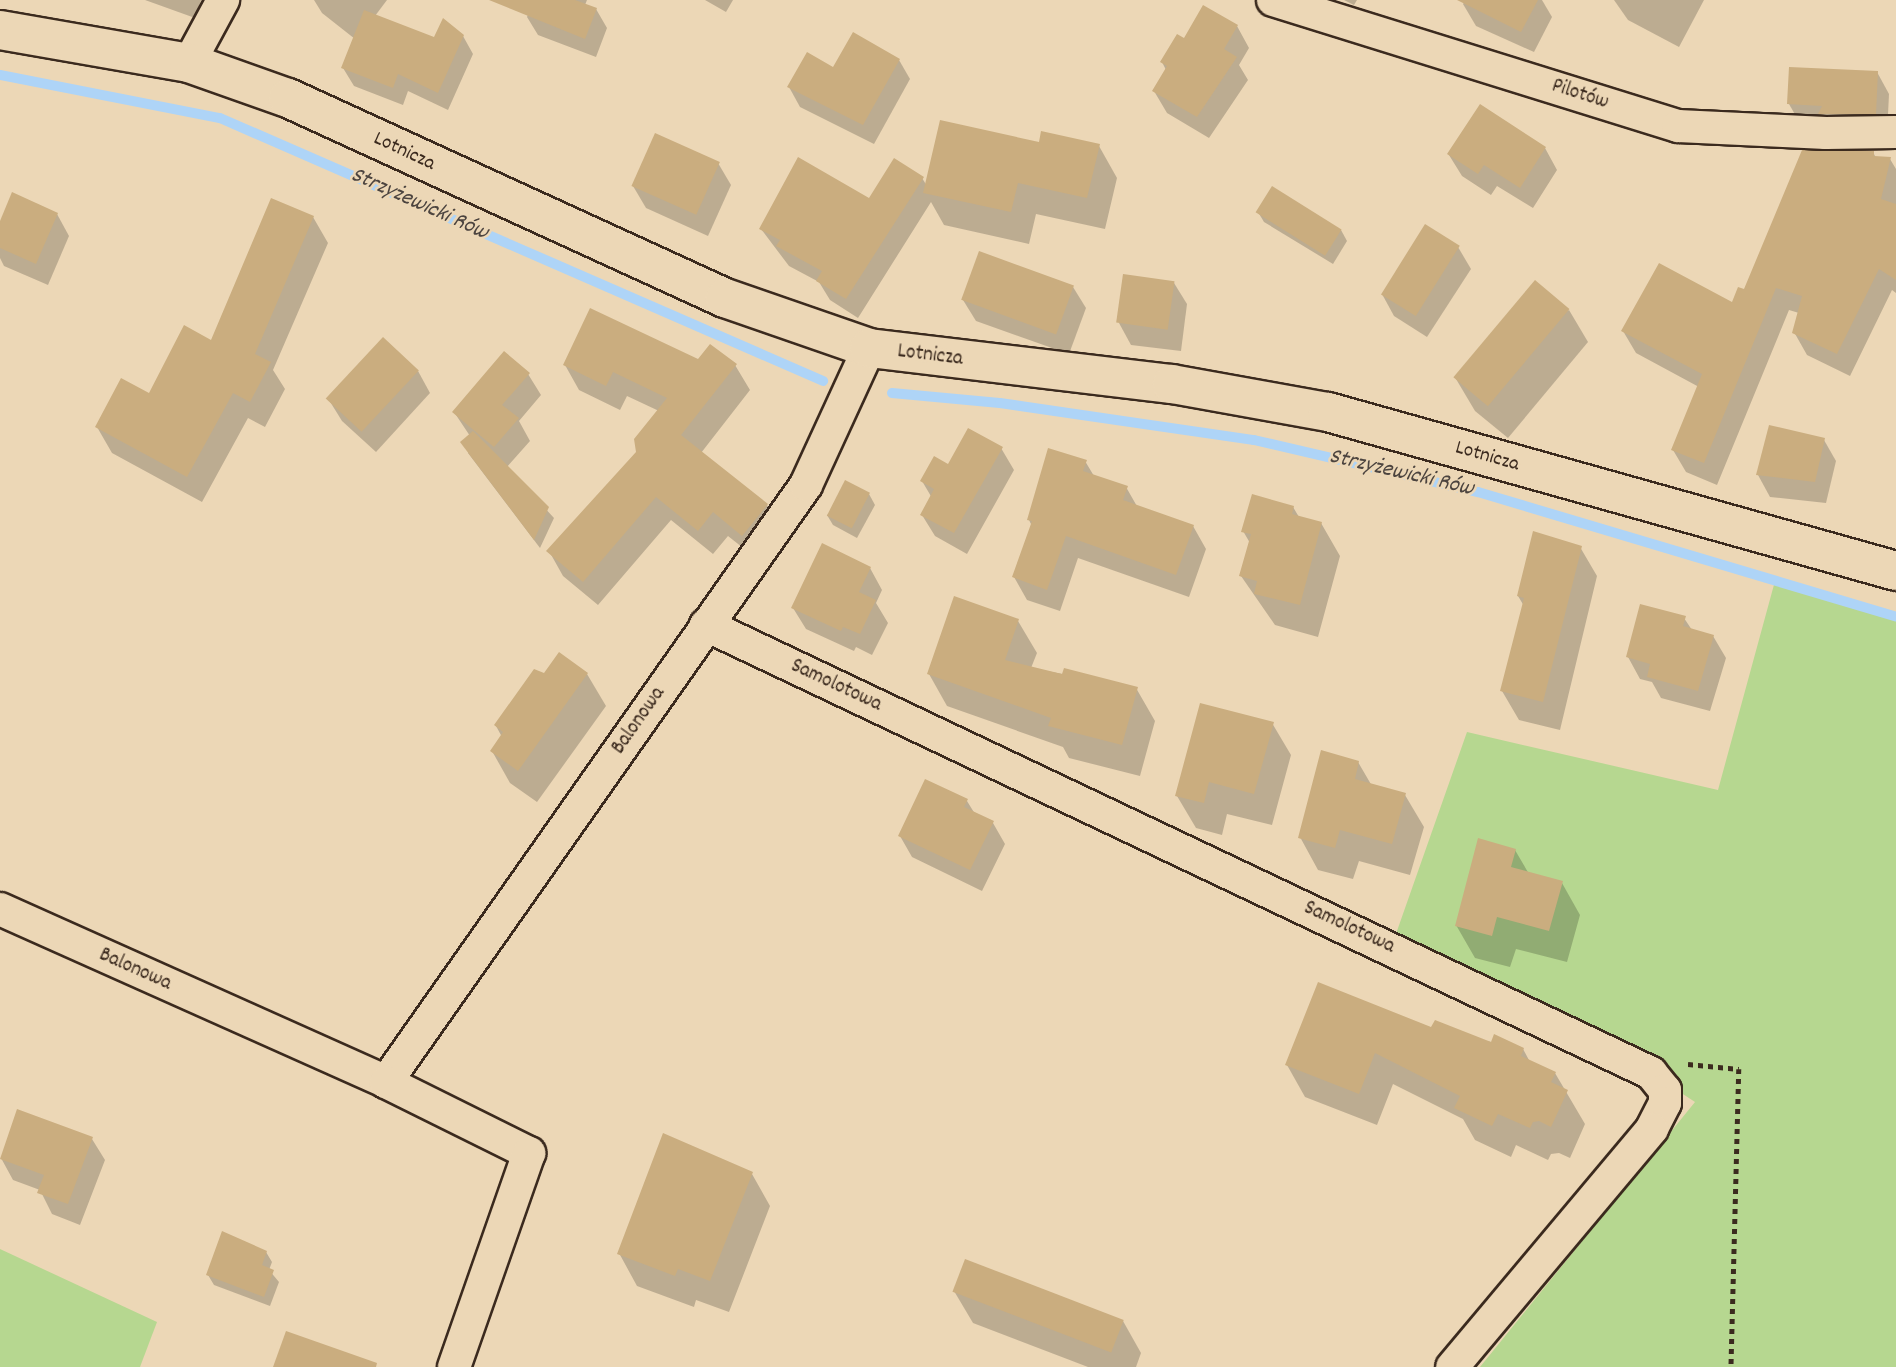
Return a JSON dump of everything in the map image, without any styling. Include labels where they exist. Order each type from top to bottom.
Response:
[{"type":"street","points":[[189,63],[223,0]]},
{"type":"street","name":"Pilotów","points":[[1273,0],[1678,126],[1826,133],[1896,132]]},
{"type":"street","name":"Lotnicza","points":[[0,30],[189,63],[288,98],[725,298],[869,348],[1172,384],[1328,412],[1896,571]]},
{"type":"street","name":"Balonowa","points":[[386,1082],[807,485],[869,348]]},
{"type":"street","name":"Samolotowa","points":[[706,625],[1651,1073],[1665,1090],[1660,1116],[1452,1367]]},
{"type":"street","name":"Balonowa","points":[[0,909],[386,1082],[529,1153],[454,1367]]},
{"type":"path","points":[[1684,1064],[1739,1069],[1731,1367]]},
{"type":"green space","points":[[1775,581],[1896,617],[1896,1367],[1480,1367],[1695,1102],[1628,1058],[1391,948],[1467,732],[1718,790]]},
{"type":"green space","points":[[0,1249],[157,1322],[140,1367],[0,1367]]},
{"type":"building","points":[[489,0],[575,0],[597,8],[585,39]]},
{"type":"building","points":[[1457,0],[1538,0],[1521,32]]},
{"type":"building","points":[[1203,5],[1238,25],[1224,49],[1237,57],[1197,117],[1152,91],[1167,66],[1160,62],[1177,34],[1184,38]]},
{"type":"building","points":[[364,10],[434,37],[443,18],[464,35],[438,93],[398,74],[393,88],[341,68]]},
{"type":"building","points":[[853,32],[900,59],[863,125],[787,87],[807,52],[833,67]]},
{"type":"building","points":[[1789,67],[1878,71],[1876,114],[1818,114],[1822,106],[1787,104]]},
{"type":"building","points":[[1480,104],[1546,147],[1520,188],[1484,165],[1478,174],[1447,154]]},
{"type":"building","points":[[940,120],[1039,142],[1041,131],[1100,144],[1087,198],[1018,183],[1011,212],[923,193]]},
{"type":"building","points":[[655,133],[720,162],[696,215],[631,186]]},
{"type":"building","points":[[1802,150],[1874,151],[1874,156],[1891,157],[1881,199],[1896,204],[1896,280],[1879,269],[1837,354],[1792,333],[1802,296],[1776,288],[1704,463],[1671,450],[1702,374],[1621,331],[1659,263],[1732,302],[1738,287],[1744,289]]},
{"type":"building","points":[[798,157],[869,198],[894,158],[924,177],[846,299],[816,281],[822,271],[776,246],[780,240],[759,229]]},
{"type":"building","points":[[1272,186],[1342,229],[1325,256],[1256,212]]},
{"type":"building","points":[[12,192],[58,213],[36,264],[0,248],[0,221]]},
{"type":"building","points":[[271,198],[314,216],[255,354],[271,362],[250,402],[233,393],[187,477],[95,427],[121,378],[149,393],[184,325],[211,340]]},
{"type":"building","points":[[1425,224],[1460,246],[1416,316],[1381,294]]},
{"type":"building","points":[[979,251],[1074,286],[1056,334],[961,300]]},
{"type":"building","points":[[1123,274],[1174,281],[1168,330],[1116,323]]},
{"type":"building","points":[[1535,280],[1569,309],[1488,406],[1453,377]]},
{"type":"building","points":[[590,308],[698,359],[710,344],[737,364],[681,435],[768,504],[742,536],[713,512],[698,531],[656,497],[583,582],[546,551],[636,452],[634,439],[667,398],[613,372],[606,386],[563,365]]},
{"type":"building","points":[[383,337],[419,370],[362,432],[326,398]]},
{"type":"building","points":[[504,351],[530,373],[502,405],[519,418],[494,447],[452,412]]},
{"type":"building","points":[[1769,425],[1825,438],[1815,482],[1756,475]]},
{"type":"building","points":[[968,428],[1003,447],[954,533],[920,515],[934,489],[920,481],[934,456],[948,464]]},
{"type":"building","points":[[473,431],[549,507],[534,540],[460,442]]},
{"type":"building","points":[[1048,448],[1087,460],[1083,471],[1128,486],[1123,500],[1194,525],[1176,575],[1066,536],[1047,590],[1012,577],[1032,521],[1027,520]]},
{"type":"building","points":[[845,480],[870,493],[852,528],[827,516]]},
{"type":"building","points":[[1252,494],[1294,506],[1292,514],[1322,522],[1300,605],[1254,594],[1257,581],[1239,576],[1251,534],[1241,532]]},
{"type":"building","points":[[1533,531],[1582,546],[1543,702],[1500,691],[1524,598],[1517,596]]},
{"type":"building","points":[[822,543],[871,567],[859,592],[876,600],[860,634],[843,627],[841,631],[791,608]]},
{"type":"building","points":[[954,596],[1019,619],[1005,660],[1062,674],[1064,668],[1138,687],[1122,745],[1048,726],[1051,718],[927,674]]},
{"type":"building","points":[[1640,604],[1686,616],[1683,626],[1714,635],[1698,691],[1647,677],[1650,664],[1626,657]]},
{"type":"building","points":[[559,652],[588,673],[518,771],[490,751],[503,732],[494,725],[534,669],[544,673]]},
{"type":"building","points":[[1200,703],[1274,722],[1254,794],[1209,782],[1204,803],[1175,796]]},
{"type":"building","points":[[1321,750],[1359,761],[1355,779],[1406,793],[1392,844],[1340,830],[1335,848],[1298,838]]},
{"type":"building","points":[[925,779],[968,799],[964,807],[994,821],[970,870],[898,836]]},
{"type":"building","points":[[1478,838],[1516,849],[1511,867],[1563,881],[1549,931],[1497,917],[1492,936],[1455,926]]},
{"type":"building","points":[[1318,982],[1431,1027],[1435,1020],[1491,1042],[1494,1034],[1524,1048],[1521,1056],[1556,1072],[1551,1082],[1568,1090],[1551,1127],[1539,1121],[1533,1122],[1530,1128],[1498,1114],[1492,1126],[1454,1108],[1460,1096],[1375,1053],[1359,1094],[1285,1065]]},
{"type":"building","points":[[17,1109],[93,1137],[68,1204],[37,1193],[44,1175],[0,1159]]},
{"type":"building","points":[[663,1133],[753,1172],[710,1281],[678,1269],[675,1276],[617,1254]]},
{"type":"building","points":[[222,1231],[267,1251],[262,1265],[274,1270],[264,1297],[206,1275]]},
{"type":"building","points":[[965,1259],[1124,1320],[1111,1353],[952,1292]]},
{"type":"building","points":[[286,1331],[377,1363],[376,1367],[273,1367]]},
{"type":"waterway","name":"Strzyżewicki Rów","points":[[0,75],[220,118],[823,381]]},
{"type":"waterway","name":"Strzyżewicki Rów","points":[[892,393],[1000,403],[1254,440],[1478,492],[1896,617]]}]
